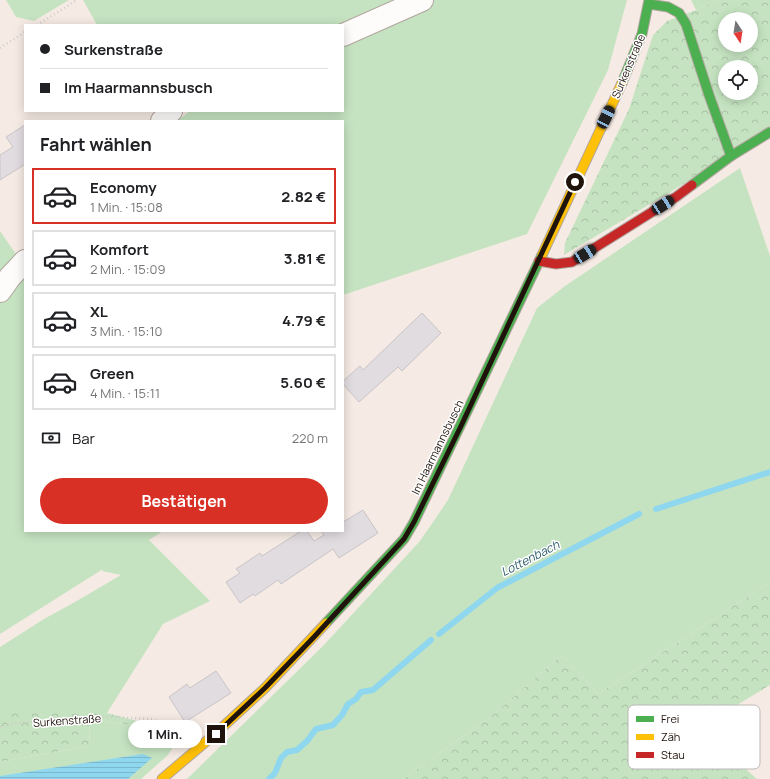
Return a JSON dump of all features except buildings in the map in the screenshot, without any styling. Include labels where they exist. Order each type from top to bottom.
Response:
[{"type":"street","points":[[344,35],[422,0]]},
{"type":"street","points":[[649,2],[668,7],[679,13],[686,24],[731,156]]},
{"type":"street","name":"Surkenstraße","points":[[539,261],[626,75],[642,34],[649,2]]},
{"type":"street","points":[[163,120],[170,112]]},
{"type":"street","points":[[539,261],[560,266],[572,262],[676,196],[731,156],[770,132]]},
{"type":"street","name":"Im Haarmannsbusch","points":[[162,779],[198,749],[265,688],[404,539],[414,522],[461,426],[539,261]]},
{"type":"street","points":[[0,291],[24,262]]},
{"type":"path","points":[[39,24],[77,0]]},
{"type":"path","points":[[0,48],[24,33]]},
{"type":"path","name":"Surkenstraße","points":[[0,727],[10,724],[91,716],[153,719],[198,749]]},
{"type":"green space","points":[[6,0],[69,0],[34,21],[16,17]]},
{"type":"green space","points":[[83,0],[408,0],[344,25],[96,24]]},
{"type":"green space","points":[[434,0],[627,0],[608,70],[527,234],[344,295],[344,120],[178,120],[189,112],[344,112],[344,40]]},
{"type":"green space","points":[[691,0],[718,0],[696,10]]},
{"type":"green space","points":[[718,0],[770,0],[770,128],[672,191],[564,255],[565,243],[629,109],[653,35],[667,21]]},
{"type":"green space","points":[[740,168],[770,256],[770,582],[598,694],[562,655],[490,717],[403,779],[187,779],[323,646],[420,541],[448,500],[537,308],[565,286]]},
{"type":"green space","points":[[0,231],[18,257],[0,282]]},
{"type":"green space","points":[[24,262],[24,532],[161,532],[149,540],[210,601],[163,624],[107,713],[0,713],[0,647],[44,619],[121,575],[102,571],[103,569],[0,634],[0,291]]},
{"type":"green space","points":[[770,582],[770,685],[737,705],[628,705],[628,769],[746,769],[757,779],[403,779],[490,717],[562,655],[598,694]]},
{"type":"green space","points":[[0,713],[107,713],[163,728],[89,720],[90,746],[0,762]]},
{"type":"green space","points":[[89,720],[163,728],[182,735],[167,756],[141,779],[0,779],[0,762],[90,746]]},
{"type":"water","points":[[143,754],[152,758],[128,779],[0,779],[0,776]]},
{"type":"waterway","name":"Lottenbach","points":[[656,509],[770,472]]},
{"type":"waterway","name":"Lottenbach","points":[[439,634],[497,588],[639,514]]},
{"type":"waterway","name":"Lottenbach","points":[[269,779],[275,773],[281,758],[287,752],[297,750],[307,741],[316,729],[333,725],[342,715],[348,704],[356,699],[361,692],[373,690],[431,640]]},
{"type":"traffic: fast","points":[[622,83],[642,34],[649,0]]},
{"type":"traffic: fast","points":[[649,4],[668,7],[679,13],[686,24],[731,156]]},
{"type":"traffic: fast","points":[[692,185],[731,156],[770,132]]},
{"type":"traffic: fast","points":[[326,623],[404,539],[414,522],[542,255]]},
{"type":"traffic: slow","points":[[542,255],[622,83]]},
{"type":"traffic: slow","points":[[162,779],[216,733],[265,688],[326,623]]},
{"type":"traffic: jam","points":[[539,261],[556,264],[572,262],[676,197],[692,185]]},
{"type":"route","points":[[216,734],[265,688],[404,539],[414,522],[461,426],[575,182]]}]
